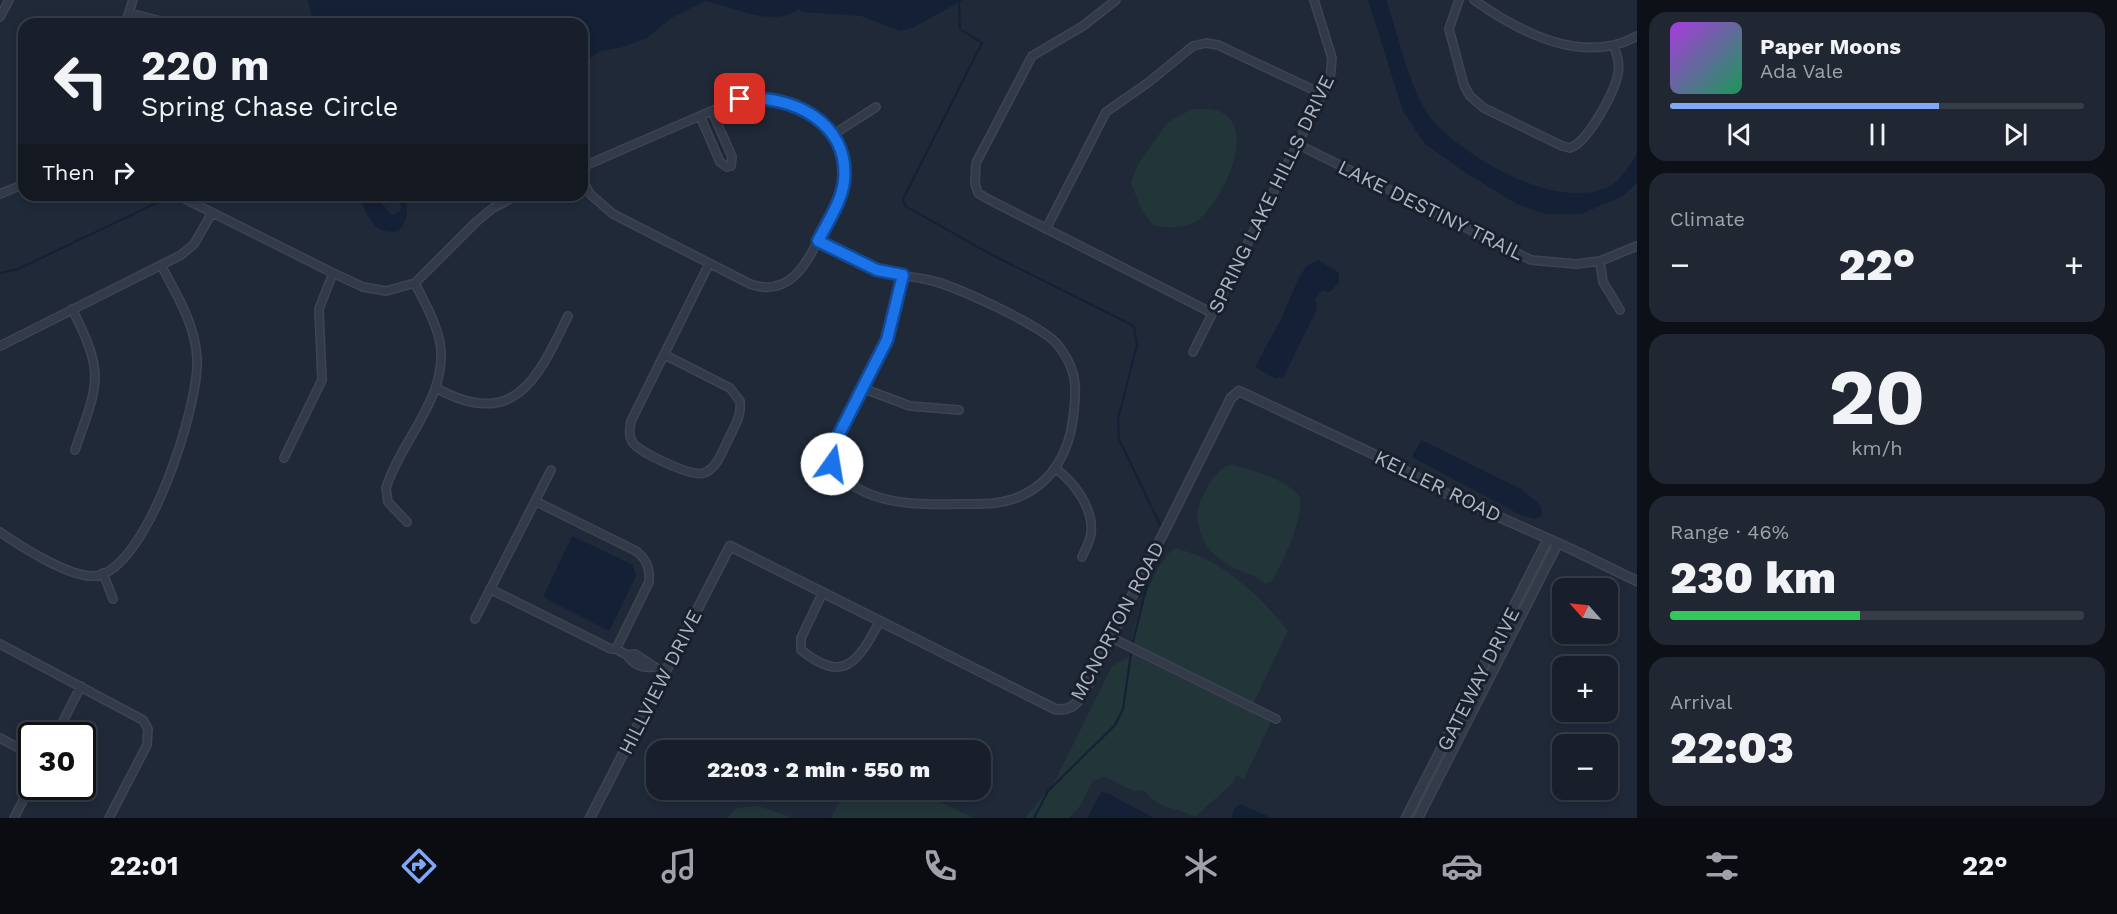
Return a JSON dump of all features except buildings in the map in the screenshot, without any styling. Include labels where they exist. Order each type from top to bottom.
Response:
[{"type":"street","points":[[0,17],[9,0]]},
{"type":"street","points":[[127,18],[133,0]]},
{"type":"street","points":[[1116,0],[1083,26],[1032,56],[976,163],[975,184],[978,193],[986,198],[1212,313]]},
{"type":"street","name":"SPRING LAKE HILLS DRIVE","points":[[1193,352],[1333,68],[1314,0]]},
{"type":"street","points":[[1459,0],[1449,29],[1464,85],[1470,96],[1484,108],[1562,146],[1570,148],[1586,139],[1614,84],[1619,63],[1614,46]]},
{"type":"street","points":[[1474,0],[1544,39],[1567,47],[1590,49],[1614,46],[1637,36]]},
{"type":"street","points":[[129,13],[149,18]]},
{"type":"street","points":[[1046,229],[1106,112],[1149,82],[1193,46],[1206,43],[1218,45],[1322,94]]},
{"type":"street","points":[[588,164],[740,99],[767,99],[809,112],[834,134],[841,146],[844,182],[818,241],[798,274],[776,286],[758,287],[613,214],[588,190]]},
{"type":"street","points":[[834,134],[876,107]]},
{"type":"street","points":[[700,116],[720,162],[724,166],[731,166],[732,157],[712,111]]},
{"type":"street","name":"LAKE DESTINY TRAIL","points":[[1297,144],[1531,260],[1576,264],[1600,261],[1637,246]]},
{"type":"street","points":[[0,194],[18,186]]},
{"type":"street","points":[[189,201],[333,273],[374,290],[396,291],[415,283],[476,222],[493,208],[506,201]]},
{"type":"street","points":[[0,346],[161,265],[194,244],[212,213]]},
{"type":"street","points":[[818,241],[877,270],[930,280],[957,289],[1039,331],[1061,350],[1075,377],[1076,393],[1071,432],[1066,451],[1055,468],[1041,484],[1024,495],[997,504],[910,505],[881,499],[845,479],[832,464],[832,448],[887,340],[903,275]]},
{"type":"street","points":[[1600,261],[1603,282],[1620,310]]},
{"type":"street","points":[[664,355],[730,388],[740,401],[739,417],[716,463],[704,473],[688,472],[639,448],[632,441],[629,431],[631,421],[709,264]]},
{"type":"street","points":[[0,532],[66,569],[95,576],[123,561],[136,544],[174,463],[195,393],[197,357],[194,339],[183,307],[161,265]]},
{"type":"street","points":[[284,458],[322,380],[320,309],[333,273]]},
{"type":"street","points":[[406,522],[388,502],[386,488],[436,388],[440,372],[440,343],[415,283]]},
{"type":"street","points":[[72,309],[89,343],[96,375],[95,391],[75,450]]},
{"type":"street","points":[[436,388],[455,399],[479,404],[493,403],[514,395],[536,378],[568,316]]},
{"type":"street","points":[[862,388],[910,406],[959,410]]},
{"type":"street","name":"KELLER ROAD","points":[[1239,391],[1386,460],[1441,491],[1637,581]]},
{"type":"street","name":"MCNORTON ROAD","points":[[730,546],[1062,710],[1074,706],[1081,698],[1231,398],[1239,391]]},
{"type":"street","points":[[1055,468],[1070,479],[1086,504],[1091,533],[1082,556]]},
{"type":"street","points":[[475,619],[551,470]]},
{"type":"street","points":[[535,501],[644,558],[650,572],[649,582],[616,649]]},
{"type":"street","name":"GATEWAY DRIVE","points":[[1406,818],[1548,539]]},
{"type":"street","name":"GATEWAY DRIVE","points":[[1418,818],[1558,543]]},
{"type":"street","name":"HILLVIEW DRIVE","points":[[590,818],[730,546]]},
{"type":"street","points":[[103,573],[113,599]]},
{"type":"street","points":[[490,589],[664,674]]},
{"type":"street","points":[[823,592],[801,638],[801,650],[815,661],[828,666],[843,666],[857,660],[880,621]]},
{"type":"street","points":[[1110,637],[1276,719]]},
{"type":"street","points":[[0,644],[143,720],[148,729],[147,745],[109,818]]},
{"type":"street","points":[[63,722],[81,686]]},
{"type":"street","points":[[0,738],[18,748]]},
{"type":"street","points":[[14,818],[23,800]]},
{"type":"green space","points":[[1192,109],[1215,110],[1229,117],[1236,130],[1233,164],[1216,199],[1206,213],[1195,222],[1175,227],[1154,226],[1142,211],[1131,183],[1138,164],[1168,122]]},
{"type":"green space","points":[[1229,465],[1278,480],[1300,497],[1298,517],[1291,541],[1271,582],[1265,584],[1220,559],[1209,549],[1201,535],[1198,519],[1199,504],[1213,478]]},
{"type":"green space","points":[[1174,548],[1207,560],[1237,579],[1265,604],[1288,631],[1253,704],[1131,644],[1137,620],[1153,579]]},
{"type":"green space","points":[[1130,651],[1272,720],[1244,779],[1236,775],[1233,783],[1195,817],[1155,801],[1145,791],[1132,790],[1105,777],[1093,781],[1080,806],[1069,818],[1025,818],[1054,783],[1112,666],[1130,656]]},
{"type":"green space","points":[[840,800],[936,800],[974,818],[831,818]]},
{"type":"green space","points":[[758,806],[793,818],[728,818],[736,808]]},
{"type":"water","points":[[308,0],[963,0],[912,28],[900,31],[861,16],[803,12],[798,9],[787,15],[764,17],[705,1],[671,18],[647,38],[623,47],[601,51],[588,59],[588,18],[312,18]]},
{"type":"water","points":[[1368,0],[1386,0],[1412,81],[1426,111],[1435,123],[1469,152],[1491,166],[1540,187],[1565,192],[1588,193],[1608,187],[1617,181],[1637,153],[1637,183],[1623,196],[1581,214],[1545,214],[1517,204],[1466,173],[1425,144],[1403,111]]},
{"type":"water","points":[[362,201],[379,201],[392,215],[399,212],[402,207],[398,201],[405,201],[407,214],[399,231],[383,230],[377,227],[368,216]]},
{"type":"water","points":[[1318,260],[1339,273],[1339,282],[1330,292],[1322,291],[1315,299],[1317,309],[1284,376],[1276,379],[1255,367],[1306,266]]},
{"type":"water","points":[[1421,440],[1521,489],[1541,506],[1542,515],[1534,519],[1519,514],[1412,457]]},
{"type":"water","points":[[572,536],[633,565],[636,576],[609,631],[543,597]]},
{"type":"water","points":[[1101,792],[1107,793],[1154,818],[1087,818]]},
{"type":"water","points":[[1240,804],[1272,818],[1231,818],[1235,808]]},
{"type":"waterway","points":[[959,0],[960,29],[982,43],[903,199],[905,206],[994,256],[1134,326],[1137,345],[1118,419],[1119,439],[1161,527]]},
{"type":"waterway","points":[[0,273],[18,269],[161,201]]},
{"type":"waterway","points":[[1133,642],[1148,581],[1169,533]]},
{"type":"waterway","points":[[1034,818],[1048,791],[1115,725],[1123,709],[1131,654]]},
{"type":"route","points":[[740,99],[767,99],[796,106],[822,121],[841,146],[844,182],[839,198],[818,241],[877,270],[888,274],[903,275],[887,340],[832,448],[832,464]]}]
